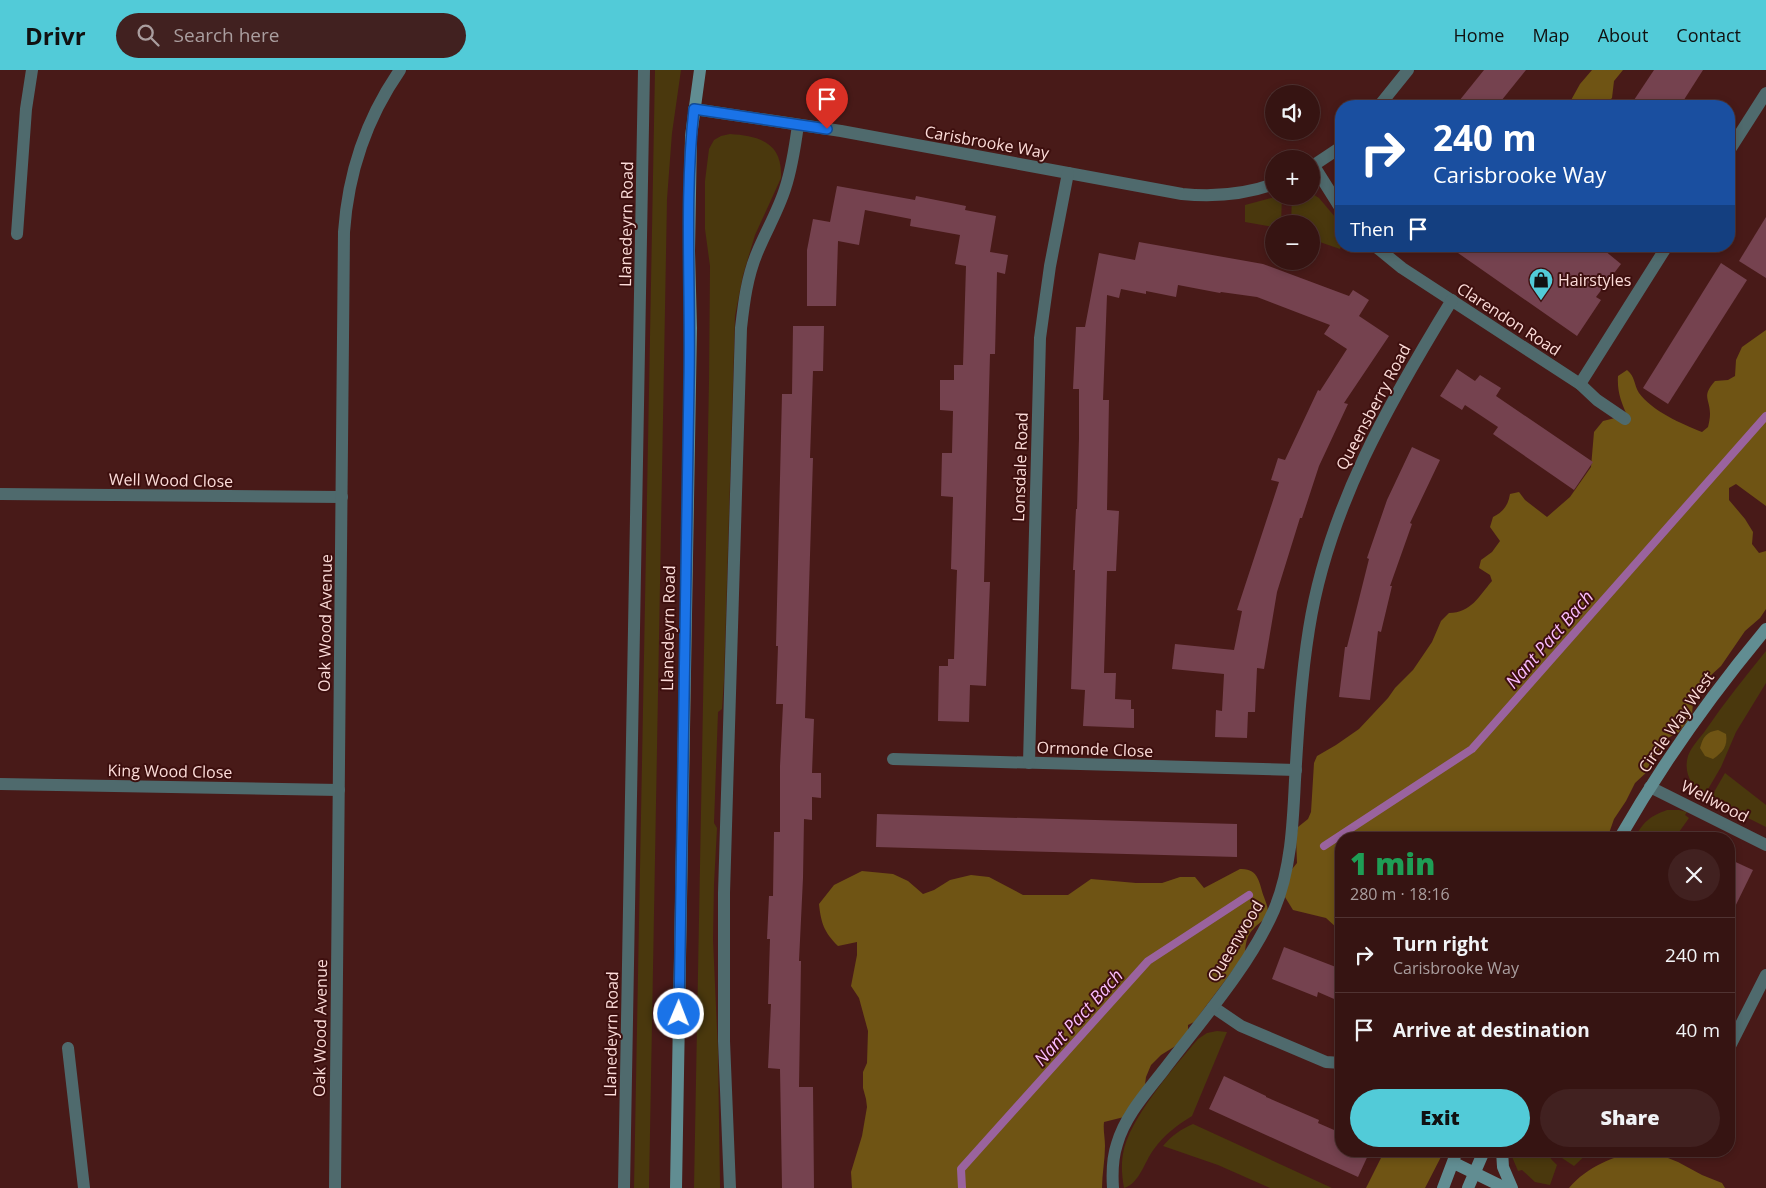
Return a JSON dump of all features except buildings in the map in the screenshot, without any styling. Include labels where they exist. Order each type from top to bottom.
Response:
[{"type":"street","points":[[17,234],[26,109],[32,70]]},
{"type":"street","name":"Oak Wood Avenue","points":[[335,1188],[344,232],[346,205],[352,173],[368,128],[392,81],[400,70]]},
{"type":"street","name":"Llanedeyrn Road","points":[[624,1188],[644,70]]},
{"type":"street","name":"Llanedeyrn Road","points":[[676,1188],[691,328],[690,222],[692,136],[700,70]]},
{"type":"street","points":[[1383,100],[1408,70]]},
{"type":"street","points":[[1735,142],[1766,93]]},
{"type":"street","name":"Carisbrooke Way","points":[[694,109],[841,131],[1158,190],[1203,196],[1228,195],[1265,186]]},
{"type":"street","points":[[730,1188],[724,1041],[724,902],[741,328],[749,278],[757,253],[784,192],[791,170],[798,125]]},
{"type":"street","points":[[1320,161],[1335,151]]},
{"type":"street","name":"Lonsdale Road","points":[[1029,763],[1040,338],[1050,266],[1068,173]]},
{"type":"street","points":[[1320,179],[1335,200]]},
{"type":"street","name":"Clarendon Road","points":[[1382,252],[1402,268],[1580,384],[1597,400],[1625,419]]},
{"type":"street","points":[[1580,384],[1663,252]]},
{"type":"street","name":"Queensberry Road","points":[[1296,770],[1300,705],[1309,629],[1326,555],[1347,495],[1376,429],[1452,300]]},
{"type":"street","name":"Well Wood Close","points":[[0,494],[342,497]]},
{"type":"street","name":"Circle Way West","points":[[1624,832],[1674,749],[1714,694],[1766,629]]},
{"type":"street","name":"Ormonde Close","points":[[893,760],[1296,770]]},
{"type":"street","name":"Queenwood","points":[[1113,1188],[1113,1161],[1124,1127],[1135,1108],[1213,1007],[1260,937],[1274,909],[1289,854],[1296,770]]},
{"type":"street","name":"King Wood Close","points":[[0,784],[339,790]]},
{"type":"street","name":"Wellwood","points":[[1650,787],[1766,845]]},
{"type":"street","points":[[1735,1036],[1766,975]]},
{"type":"street","name":"Queenwood","points":[[1213,1007],[1231,1020],[1249,1029],[1326,1062],[1335,1063]]},
{"type":"street","points":[[68,1048],[84,1188]]},
{"type":"street","points":[[1443,1188],[1456,1157],[1474,1173],[1505,1188]]},
{"type":"street","points":[[1468,1188],[1481,1157]]},
{"type":"street","points":[[1502,1157],[1503,1167],[1512,1188]]},
{"type":"shaded area","points":[[655,70],[681,70],[672,133],[667,199],[649,1188],[634,1188]]},
{"type":"shaded area","points":[[1592,70],[1623,70],[1614,81],[1612,98],[1610,100],[1571,100],[1580,84]]},
{"type":"shaded area","points":[[730,134],[759,139],[767,143],[778,156],[781,166],[781,178],[755,235],[743,275],[735,316],[724,680],[722,709],[718,712],[714,823],[717,828],[713,940],[718,1051],[720,1188],[694,1188],[709,381],[710,266],[705,229],[705,181],[709,149],[714,140]]},
{"type":"shaded area","points":[[1320,199],[1335,217],[1335,247],[1320,242],[1320,215],[1291,215],[1292,205],[1320,205]]},
{"type":"shaded area","points":[[1265,200],[1265,205],[1282,205],[1281,215],[1265,215],[1265,225],[1245,222],[1245,205]]},
{"type":"shaded area","points":[[1766,330],[1766,506],[1736,484],[1729,488],[1729,500],[1753,532],[1752,544],[1759,553],[1766,551],[1766,609],[1760,618],[1745,631],[1721,666],[1709,677],[1704,691],[1693,702],[1692,715],[1679,732],[1666,739],[1656,754],[1649,770],[1635,783],[1614,819],[1609,832],[1335,832],[1335,926],[1326,918],[1293,910],[1285,897],[1288,874],[1297,863],[1296,838],[1298,827],[1308,819],[1311,812],[1314,763],[1317,756],[1359,729],[1413,670],[1432,642],[1441,621],[1449,613],[1469,607],[1492,581],[1490,575],[1479,568],[1481,560],[1492,552],[1500,541],[1490,527],[1493,517],[1502,511],[1508,502],[1510,494],[1519,492],[1525,500],[1547,517],[1570,497],[1591,467],[1594,432],[1603,421],[1627,415],[1620,396],[1618,376],[1627,370],[1632,375],[1639,393],[1652,406],[1677,421],[1702,432],[1708,427],[1709,422],[1708,391],[1715,381],[1728,380],[1735,376],[1736,360],[1742,347]]},
{"type":"shaded area","points":[[1766,651],[1766,683],[1736,732],[1721,767],[1704,796],[1692,784],[1688,774],[1687,762],[1689,753],[1727,700]]},
{"type":"shaded area","points":[[1718,730],[1726,734],[1726,742],[1722,751],[1713,759],[1705,756],[1700,748],[1706,736]]},
{"type":"shaded area","points":[[1725,773],[1766,805],[1766,827],[1710,799]]},
{"type":"shaded area","points":[[1667,810],[1679,810],[1687,812],[1685,815],[1689,818],[1679,832],[1638,832],[1648,820]]},
{"type":"shaded area","points":[[1240,869],[1251,871],[1257,877],[1268,911],[1267,917],[1250,932],[1245,954],[1194,1022],[1188,1025],[1188,1031],[1177,1045],[1161,1055],[1151,1065],[1146,1077],[1144,1092],[1124,1117],[1104,1122],[1105,1151],[1102,1188],[852,1188],[851,1172],[862,1136],[867,1107],[863,1088],[863,1072],[867,1063],[868,1031],[859,998],[851,986],[857,955],[857,942],[838,946],[826,932],[821,917],[819,904],[834,885],[862,871],[893,874],[908,881],[923,894],[934,890],[950,880],[971,875],[989,877],[1023,895],[1068,895],[1091,879],[1162,883],[1180,877],[1195,877],[1204,888]]},
{"type":"shaded area","points":[[1227,1032],[1192,1116],[1162,1139],[1150,1154],[1138,1177],[1124,1188],[1123,1154],[1134,1125],[1165,1078],[1198,1039],[1207,1033]]},
{"type":"shaded area","points":[[1193,1124],[1332,1188],[1270,1188],[1218,1165],[1163,1146],[1176,1133]]},
{"type":"shaded area","points":[[1382,1157],[1441,1157],[1425,1188],[1366,1188]]},
{"type":"shaded area","points":[[1512,1157],[1551,1157],[1557,1165],[1550,1185],[1535,1182],[1522,1170],[1518,1171]]},
{"type":"shaded area","points":[[1560,1157],[1584,1157],[1574,1166]]},
{"type":"shaded area","points":[[1618,1157],[1666,1157],[1722,1183],[1725,1188],[1569,1188],[1584,1174]]},
{"type":"waterway","name":"Nant Pact Bach","points":[[1345,832],[1472,749],[1766,416]]},
{"type":"waterway","name":"Nant Pact Bach","points":[[1324,846],[1335,839]]},
{"type":"waterway","name":"Nant Pact Bach","points":[[962,1188],[961,1169],[1148,961],[1249,895]]},
{"type":"place","name":"Hairstyles","points":[[1541,301]]},
{"type":"route","points":[[679,1014],[691,328],[689,251],[694,109],[827,129]]}]
